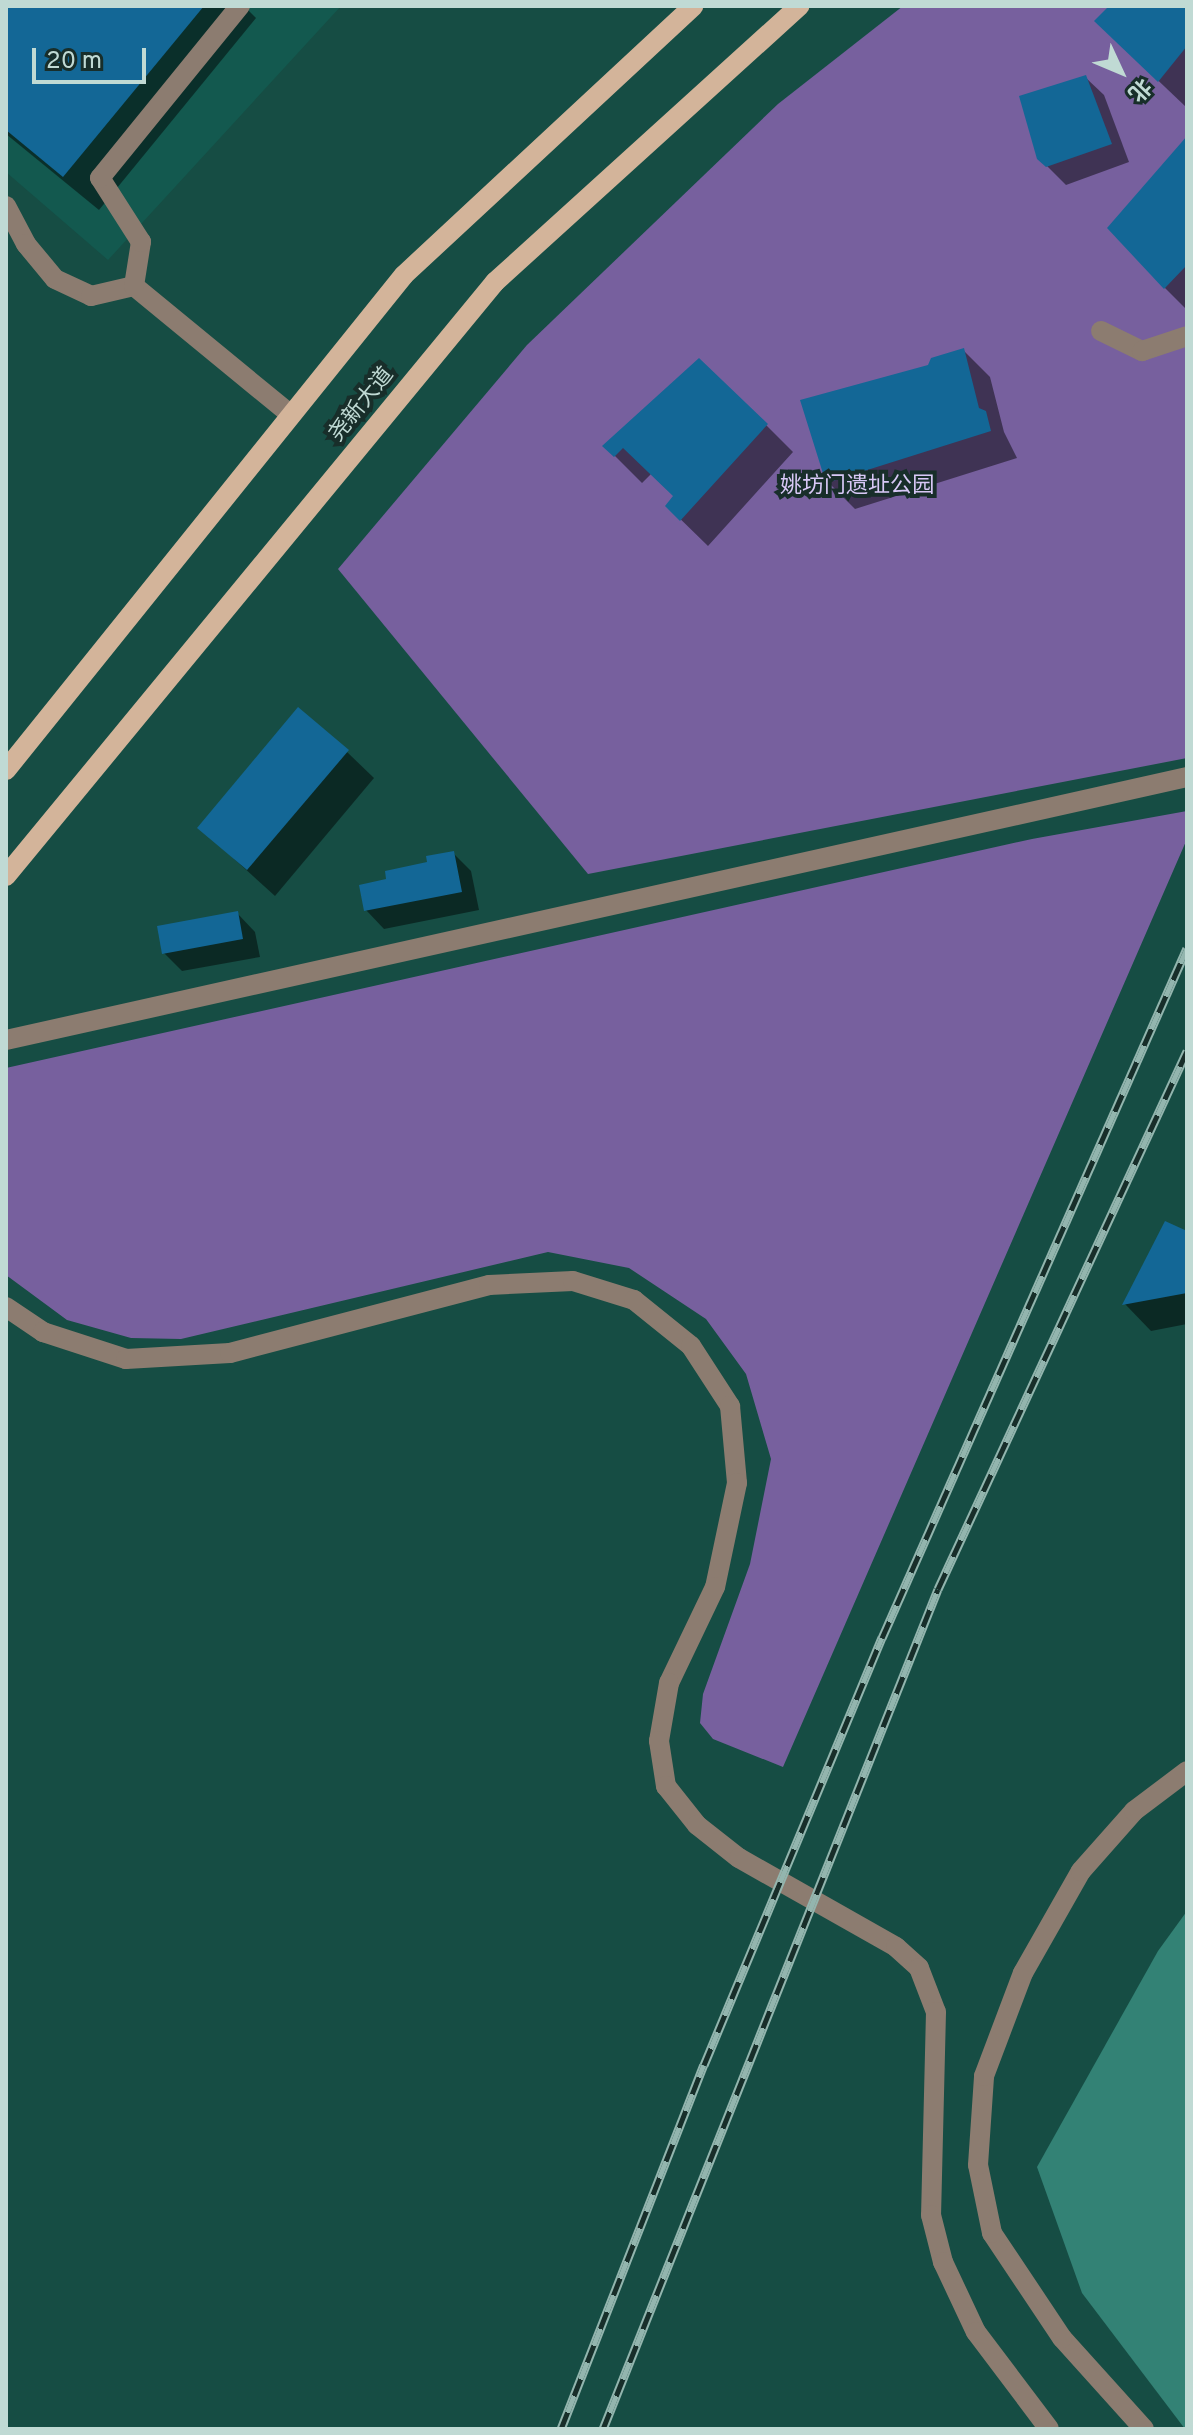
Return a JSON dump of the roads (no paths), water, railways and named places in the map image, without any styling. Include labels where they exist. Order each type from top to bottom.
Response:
[{"type":"main road","points":[[6,770],[404,275],[693,6]]},
{"type":"main road","name":"尧新大道","points":[[6,876],[495,282],[799,6]]},
{"type":"lane","points":[[134,286],[141,242],[100,178],[240,6]]},
{"type":"lane","points":[[6,206],[26,244],[55,279],[91,296],[134,286]]},
{"type":"lane","points":[[134,286],[291,415]]},
{"type":"lane","points":[[1101,331],[1142,351],[1187,336]]},
{"type":"lane","points":[[6,1040],[1187,777]]},
{"type":"lane","points":[[6,1307],[43,1332],[126,1359],[230,1353],[489,1285],[573,1281],[634,1300],[691,1346],[730,1406],[737,1483],[715,1587],[669,1683],[659,1741],[666,1786],[697,1825],[739,1858],[896,1947],[919,1968],[936,2012],[931,2215],[943,2262],[976,2332],[1049,2429]]},
{"type":"lane","points":[[1144,2429],[1062,2338],[992,2233],[978,2165],[984,2076],[1023,1973],[1081,1871],[1134,1811],[1187,1771]]},
{"type":"railway","points":[[561,2429],[704,2065],[882,1638],[1187,948]]},
{"type":"railway","points":[[603,2429],[938,1589],[1187,1051]]},
{"type":"park label","name":"姚坊门遗址公园","points":[[857,487]]}]
